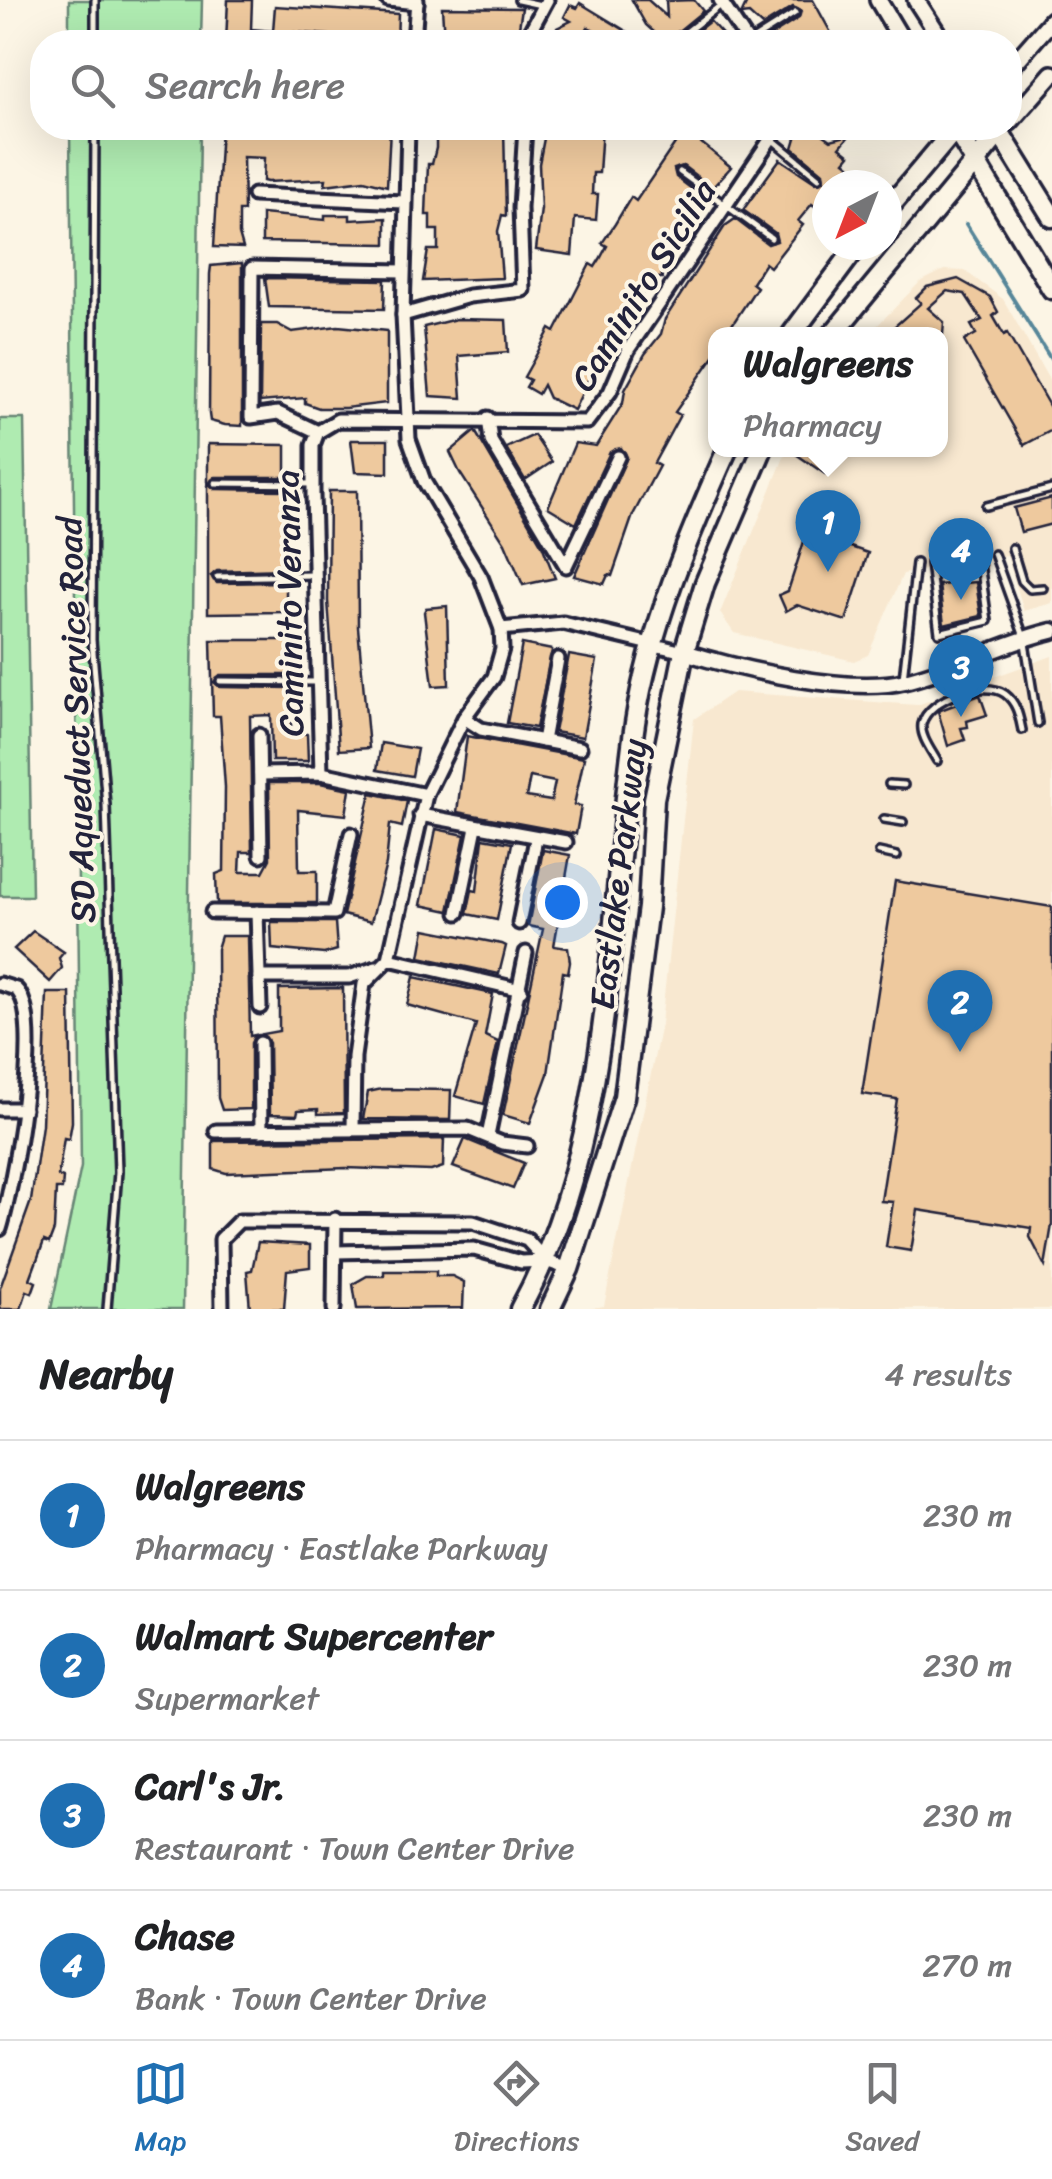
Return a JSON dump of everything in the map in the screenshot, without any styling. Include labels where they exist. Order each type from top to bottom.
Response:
[{"type":"main road","points":[[878,0],[896,30]]},
{"type":"main road","points":[[916,0],[935,30]]},
{"type":"main road","points":[[1022,54],[1052,20]]},
{"type":"main road","points":[[1022,106],[1052,74]]},
{"type":"main road","points":[[902,192],[945,140]]},
{"type":"main road","points":[[963,140],[1052,288]]},
{"type":"main road","points":[[838,327],[993,140]]},
{"type":"main road","points":[[1010,140],[1052,217]]},
{"type":"main road","points":[[797,327],[847,260]]},
{"type":"main road","name":"Eastlake Parkway","points":[[520,1309],[546,1261],[594,1077],[635,720],[654,644],[724,457]]},
{"type":"main road","name":"Eastlake Parkway","points":[[550,1309],[570,1269],[624,1097],[648,907],[654,800],[684,652],[705,584],[759,457]]},
{"type":"street","points":[[388,0],[417,1],[415,30]]},
{"type":"street","points":[[721,2],[740,30]]},
{"type":"street","points":[[532,30],[545,3]]},
{"type":"street","points":[[353,1129],[359,1006],[364,984],[384,963],[426,795],[464,718],[494,677],[502,650],[500,629],[470,551],[424,481],[405,422],[407,140]]},
{"type":"street","points":[[403,315],[469,296],[523,290],[520,208],[524,140]]},
{"type":"street","name":"Caminito Sicilia","points":[[488,418],[586,422],[599,410],[628,350],[772,140]]},
{"type":"street","points":[[254,195],[404,202]]},
{"type":"street","points":[[404,271],[252,268],[251,417],[278,414],[318,432],[338,420],[488,418],[491,441],[566,566],[618,457]]},
{"type":"street","name":"Caminito Veranza","points":[[318,432],[313,445],[313,484],[321,773]]},
{"type":"street","points":[[500,629],[563,623],[737,668],[848,682],[903,682],[1052,631]]},
{"type":"street","points":[[542,741],[558,659]]},
{"type":"street","points":[[464,718],[481,729],[580,748]]},
{"type":"street","points":[[259,735],[262,855]]},
{"type":"street","points":[[260,774],[321,773],[426,795]]},
{"type":"street","points":[[420,816],[566,842]]},
{"type":"street","points":[[458,913],[476,828]]},
{"type":"street","points":[[212,912],[334,913],[351,834]]},
{"type":"street","points":[[519,923],[536,839]]},
{"type":"street","points":[[258,912],[260,1007]]},
{"type":"street","points":[[488,1136],[526,953]]},
{"type":"street","points":[[259,977],[349,976],[384,963],[521,990]]},
{"type":"street","points":[[0,984],[16,989],[28,1010],[24,1110],[0,1229]]},
{"type":"street","points":[[260,1043],[261,1132]]},
{"type":"street","points":[[0,1108],[24,1110]]},
{"type":"street","points":[[216,1131],[468,1130],[527,1146]]},
{"type":"street","points":[[334,1309],[335,1219]]},
{"type":"street","points":[[222,1309],[221,1239],[239,1221],[473,1222],[527,1240],[546,1261]]},
{"type":"street","points":[[473,1222],[474,1249]]},
{"type":"street","points":[[497,1255],[502,1230]]},
{"type":"street","points":[[335,1252],[474,1249],[521,1262],[546,1261],[570,1269]]},
{"type":"lane","points":[[95,0],[95,30]]},
{"type":"lane","points":[[518,0],[545,3]]},
{"type":"lane","points":[[688,30],[721,2]]},
{"type":"lane","points":[[767,30],[795,13]]},
{"type":"lane","name":"SD Aqueduct Service Road","points":[[94,140],[92,640],[106,806],[118,1172],[107,1309]]},
{"type":"lane","points":[[782,140],[812,170]]},
{"type":"lane","points":[[680,172],[771,238]]},
{"type":"lane","points":[[214,483],[313,484]]},
{"type":"lane","points":[[986,506],[1052,488]]},
{"type":"lane","points":[[1012,548],[1022,581],[1030,590],[1043,588]]},
{"type":"lane","points":[[994,554],[1024,638],[1038,723]]},
{"type":"lane","points":[[930,563],[939,633],[988,621],[990,613],[979,556]]},
{"type":"lane","points":[[903,682],[916,563]]},
{"type":"lane","points":[[218,577],[316,576]]},
{"type":"lane","points":[[220,681],[319,682]]},
{"type":"lane","points":[[937,761],[923,735],[927,714],[936,704],[982,687],[995,688],[1014,703],[1022,730]]},
{"type":"lane","points":[[888,784],[904,785]]},
{"type":"lane","points":[[884,819],[902,822]]},
{"type":"lane","points":[[879,852],[897,856]]},
{"type":"shaded area","points":[[944,270],[965,271],[1003,299],[1052,385],[1052,603],[1024,611],[1007,555],[903,574],[868,655],[854,661],[734,633],[720,613],[784,457],[948,457],[948,327],[876,327],[920,282]]},
{"type":"shaded area","points":[[1052,656],[1052,1309],[584,1309],[604,1306],[661,1024],[694,719],[734,692],[917,705]]},
{"type":"green space","points":[[69,0],[202,0],[201,30],[69,30]]},
{"type":"green space","points":[[70,140],[200,140],[183,1309],[51,1309],[81,1167]]},
{"type":"green space","points":[[0,419],[24,419],[32,896],[0,896]]},
{"type":"building","points":[[228,0],[252,0],[251,29],[262,30],[227,30]]},
{"type":"building","points":[[632,0],[648,0],[667,17],[666,1],[694,0],[703,11],[680,30],[652,30]]},
{"type":"building","points":[[748,0],[813,0],[829,30],[780,30],[799,18],[801,11],[793,7],[762,26],[749,14],[741,15]]},
{"type":"building","points":[[580,3],[624,30],[556,30],[571,21],[564,17],[570,5],[577,8]]},
{"type":"building","points":[[275,6],[398,14],[397,30],[273,30]]},
{"type":"building","points":[[442,7],[522,8],[519,30],[443,30]]},
{"type":"building","points":[[710,21],[718,30],[698,30]]},
{"type":"building","points":[[220,140],[389,140],[387,186],[364,180],[325,185],[326,179],[267,182],[263,181],[264,158],[243,157],[244,211],[239,211],[239,234],[243,248],[214,247]]},
{"type":"building","points":[[436,140],[504,140],[506,216],[502,215],[498,231],[502,278],[423,281],[428,250],[438,250],[438,230],[430,230],[430,215],[426,215],[428,164],[432,164]]},
{"type":"building","points":[[544,140],[601,140],[599,173],[593,173],[592,194],[598,194],[596,220],[575,218],[572,255],[536,250],[541,209],[539,164]]},
{"type":"building","points":[[677,140],[698,140],[731,167],[712,188],[683,166],[674,169],[676,177],[705,199],[700,212],[661,264],[662,278],[654,278],[634,306],[604,365],[591,374],[574,410],[549,398],[543,385],[538,394],[526,387],[530,380],[524,377],[550,329],[555,332],[590,264],[595,267],[600,259],[607,246],[602,243],[631,197],[636,201]]},
{"type":"building","points":[[795,140],[846,140],[840,147],[850,155],[845,161],[850,165],[846,170],[819,170],[793,148]]},
{"type":"building","points":[[780,159],[812,180],[812,204],[798,221],[803,225],[770,267],[765,263],[752,283],[757,287],[731,327],[708,327],[708,365],[675,412],[680,415],[654,463],[659,466],[633,515],[612,576],[608,575],[604,584],[574,576],[627,457],[621,448],[610,452],[576,524],[548,507],[575,443],[596,446],[623,403],[625,390],[645,354],[661,334],[665,319],[725,226],[735,219],[768,244],[777,241],[775,233],[743,210]]},
{"type":"building","points":[[262,214],[325,220],[325,215],[350,215],[350,220],[386,218],[386,244],[262,242]]},
{"type":"building","points":[[242,263],[242,426],[210,421],[209,414],[211,266]]},
{"type":"building","points":[[265,278],[385,280],[384,309],[269,307]]},
{"type":"building","points":[[958,279],[990,297],[998,312],[993,316],[1052,411],[1052,430],[1024,445],[964,341],[976,334],[971,325],[982,320],[965,294],[947,291],[928,308],[944,322],[944,327],[894,327],[921,303],[916,298],[927,287]]},
{"type":"building","points":[[456,319],[506,320],[508,352],[459,356],[462,398],[430,396],[424,327]]},
{"type":"building","points":[[261,324],[277,324],[292,332],[338,326],[387,331],[387,403],[319,408],[305,403],[305,398],[260,402]]},
{"type":"building","points":[[475,431],[542,545],[555,578],[523,585],[505,543],[460,473],[450,452]]},
{"type":"building","points":[[534,435],[552,462],[525,480],[506,448]]},
{"type":"building","points":[[351,440],[388,440],[388,473],[355,472]]},
{"type":"building","points":[[208,444],[286,445],[286,477],[215,477],[209,484],[215,489],[286,490],[286,569],[217,571],[211,576],[217,583],[286,582],[286,612],[208,613]]},
{"type":"building","points":[[800,457],[834,457],[825,474]]},
{"type":"building","points":[[329,491],[357,491],[358,627],[369,748],[339,750],[328,601]]},
{"type":"building","points":[[1052,498],[1052,524],[1021,532],[1014,508]]},
{"type":"building","points":[[807,532],[868,553],[846,621],[797,605],[786,611],[779,595],[788,591]]},
{"type":"building","points":[[976,582],[981,616],[944,625],[939,585]]},
{"type":"building","points":[[447,606],[449,685],[433,686],[424,612],[426,608]]},
{"type":"building","points":[[211,640],[289,640],[289,675],[220,675],[214,682],[220,687],[291,688],[291,732],[307,734],[308,761],[272,761],[271,715],[250,716],[252,852],[241,852],[240,872],[263,872],[270,859],[269,783],[320,783],[350,789],[346,815],[298,810],[299,871],[317,871],[317,903],[217,903],[216,874],[224,871],[225,787],[220,716],[213,716]]},
{"type":"building","points":[[522,644],[552,650],[536,728],[507,723]]},
{"type":"building","points":[[569,655],[597,660],[583,737],[554,732]]},
{"type":"building","points":[[980,695],[987,715],[967,721],[968,727],[961,728],[965,740],[948,746],[938,711]]},
{"type":"building","points":[[467,736],[584,758],[574,805],[581,806],[576,834],[457,812]],"holes":[[[530,777],[555,782],[551,801],[526,797]]]},
{"type":"building","points":[[381,743],[417,749],[412,776],[377,770]]},
{"type":"building","points":[[371,793],[407,801],[402,827],[390,824],[386,864],[371,922],[343,915]]},
{"type":"building","points":[[436,829],[465,835],[449,911],[421,905]]},
{"type":"building","points":[[483,838],[512,843],[497,920],[467,914],[472,890],[477,891]]},
{"type":"building","points":[[543,850],[570,855],[554,946],[568,948],[570,962],[568,973],[563,972],[548,1074],[530,1123],[503,1115],[543,929],[528,926]]},
{"type":"building","points":[[895,881],[1052,907],[1052,1225],[1045,1266],[1030,1237],[1031,1228],[918,1210],[911,1251],[886,1247],[893,1202],[881,1201],[897,1099],[862,1094]]},
{"type":"building","points":[[271,922],[335,922],[337,950],[324,954],[272,949]]},
{"type":"building","points":[[425,929],[506,946],[499,974],[420,957]]},
{"type":"building","points":[[33,931],[64,952],[59,958],[62,968],[50,982],[14,949]]},
{"type":"building","points":[[221,936],[248,936],[250,1036],[255,1035],[251,1043],[251,1109],[222,1110],[218,1098],[217,949]]},
{"type":"building","points":[[414,977],[493,994],[485,1036],[498,1042],[484,1104],[455,1096],[476,1024],[407,1005]]},
{"type":"building","points":[[343,988],[344,1113],[318,1114],[318,1109],[298,1110],[297,1115],[270,1114],[269,1043],[262,1034],[279,1031],[279,989]]},
{"type":"building","points":[[47,993],[70,993],[72,1122],[69,1139],[64,1138],[58,1176],[63,1178],[62,1189],[56,1189],[54,1230],[49,1243],[44,1241],[30,1279],[36,1282],[32,1293],[27,1291],[21,1309],[0,1309],[0,1288],[31,1201],[42,1125]]},
{"type":"building","points":[[451,1090],[450,1120],[363,1119],[368,1092]]},
{"type":"building","points":[[444,1139],[443,1167],[431,1171],[346,1168],[226,1173],[213,1169],[213,1141]]},
{"type":"building","points":[[465,1139],[524,1163],[513,1189],[453,1167]]},
{"type":"building","points":[[258,1242],[310,1245],[310,1267],[287,1270],[284,1309],[250,1309],[247,1271],[252,1270]]},
{"type":"building","points":[[384,1271],[436,1271],[436,1276],[452,1276],[464,1282],[463,1308],[357,1309],[353,1284],[367,1276],[384,1276]]},
{"type":"waterway","points":[[966,224],[1052,361]]},
{"type":"place","name":"Walgreens","points":[[828,572]]},
{"type":"place","name":"Chase","points":[[961,600]]},
{"type":"place","name":"Carl's Jr.","points":[[961,717]]},
{"type":"place","name":"Walmart Supercenter","points":[[960,1052]]}]
